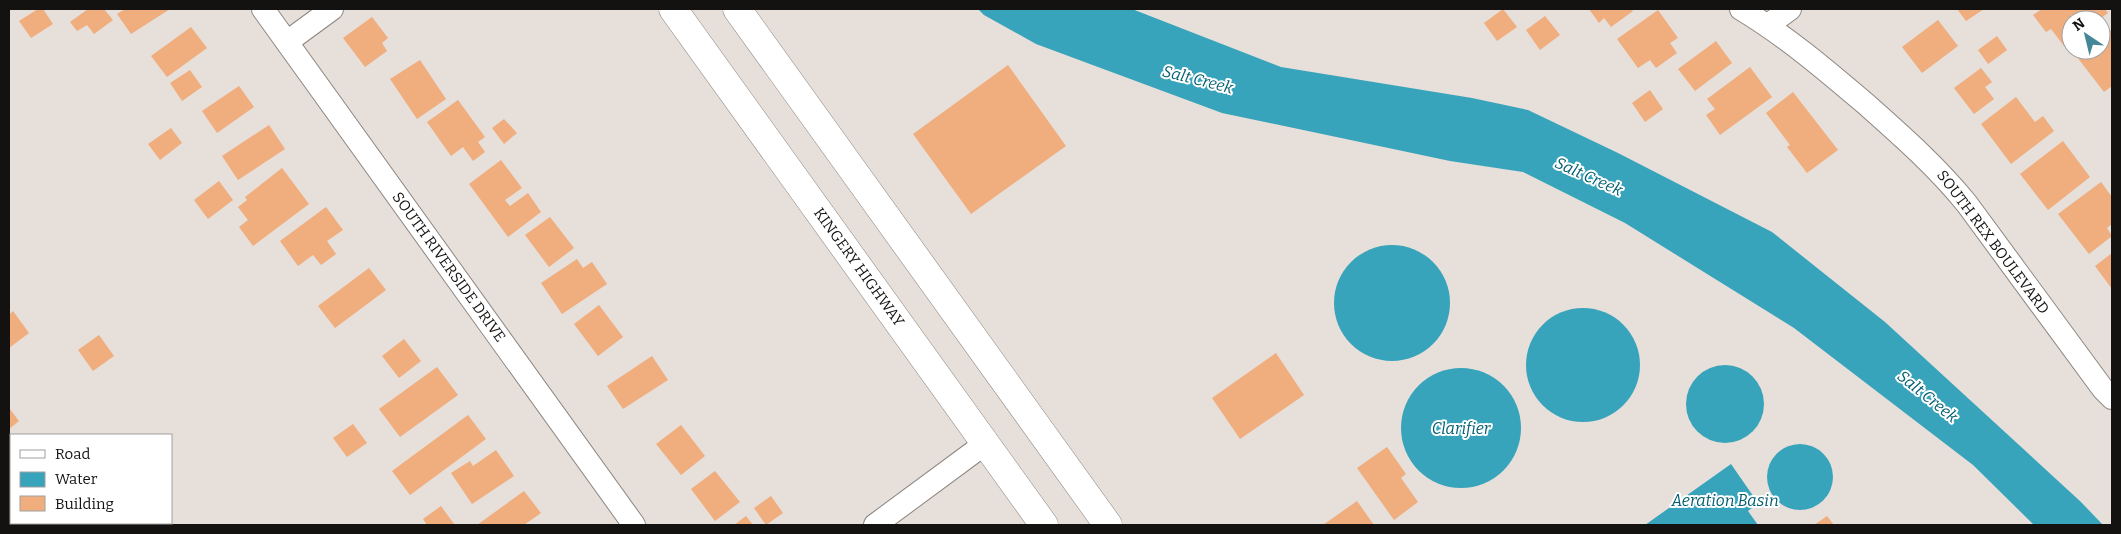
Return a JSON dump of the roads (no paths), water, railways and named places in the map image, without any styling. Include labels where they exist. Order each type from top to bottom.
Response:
[{"type":"highway","name":"KINGERY HIGHWAY","points":[[673,9],[1044,525]]},
{"type":"highway","points":[[737,9],[1108,525]]},
{"type":"street","name":"SOUTH RIVERSIDE DRIVE","points":[[263,9],[634,525]]},
{"type":"street","points":[[287,42],[332,9]]},
{"type":"street","name":"SOUTH REX BOULEVARD","points":[[1741,9],[1768,26],[1836,78],[1945,176],[2103,389],[2112,398]]},
{"type":"street","points":[[1768,26],[1790,9]]},
{"type":"street","points":[[875,525],[986,443]]},
{"type":"water","name":"Salt Creek","points":[[978,9],[1132,9],[1281,67],[1472,98],[1528,110],[1618,153],[1772,232],[1885,322],[2081,502],[2103,525],[2034,525],[1973,465],[1794,328],[1625,223],[1523,172],[1450,161],[1222,113],[1036,44],[984,15]]},
{"type":"water","points":[[1392,245],[1414,250],[1433,262],[1445,281],[1450,303],[1445,325],[1433,344],[1414,356],[1392,361],[1370,356],[1351,344],[1339,325],[1334,303],[1339,281],[1351,262],[1370,250]]},
{"type":"water","points":[[1583,308],[1605,313],[1623,325],[1635,343],[1640,365],[1635,387],[1623,405],[1605,417],[1583,422],[1561,417],[1543,405],[1531,387],[1526,365],[1531,343],[1543,325],[1561,313]]},
{"type":"water","points":[[1725,365],[1740,368],[1757,382],[1761,389],[1764,404],[1761,419],[1747,436],[1740,440],[1725,443],[1710,440],[1693,426],[1689,419],[1686,404],[1689,389],[1703,372],[1710,368]]},
{"type":"water","name":"Clarifier","points":[[1461,368],[1484,372],[1504,385],[1517,405],[1521,428],[1517,451],[1504,471],[1484,484],[1461,488],[1438,484],[1418,471],[1405,451],[1401,428],[1405,405],[1418,385],[1438,372]]},
{"type":"water","points":[[1793,444],[1807,444],[1819,449],[1828,458],[1833,470],[1831,490],[1824,501],[1807,510],[1793,510],[1781,505],[1772,496],[1767,484],[1767,470],[1772,458],[1781,449]]},
{"type":"water","name":"Aeration Basin","points":[[1731,464],[1758,503],[1748,511],[1758,525],[1645,525]]}]
